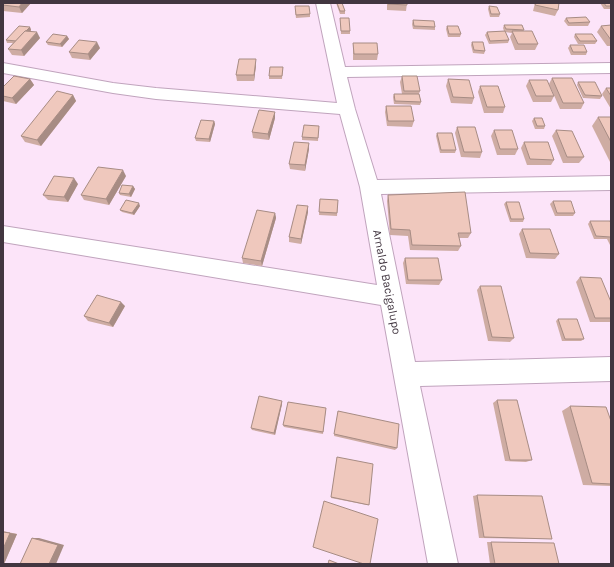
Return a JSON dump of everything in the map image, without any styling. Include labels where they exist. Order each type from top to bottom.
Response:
[{"type":"street","name":"Arnaldo Bacigalupo","points":[[323,3],[347,109],[370,187],[404,374],[443,564]]},
{"type":"street","points":[[3,68],[33,71],[98,85],[151,92],[347,109]]},
{"type":"street","points":[[338,72],[611,68]]},
{"type":"street","points":[[370,187],[611,183]]},
{"type":"street","points":[[3,234],[390,297]]},
{"type":"street","points":[[404,374],[611,370]]},
{"type":"building","points":[[3,3],[22,3],[19,7],[3,5]]},
{"type":"building","points":[[337,3],[342,3],[345,11],[340,11]]},
{"type":"building","points":[[407,3],[407,5],[388,4]]},
{"type":"building","points":[[536,3],[559,3],[558,10],[535,5]]},
{"type":"building","points":[[604,3],[611,3],[611,6],[606,6]]},
{"type":"building","points":[[295,6],[309,6],[310,14],[296,15]]},
{"type":"building","points":[[489,6],[497,7],[500,14],[491,14]]},
{"type":"building","points":[[586,17],[590,22],[569,23],[566,18]]},
{"type":"building","points":[[340,18],[349,18],[350,31],[341,31]]},
{"type":"building","points":[[413,20],[434,21],[435,27],[414,26]]},
{"type":"building","points":[[504,25],[522,25],[524,30],[506,29]]},
{"type":"building","points":[[611,25],[611,40],[601,26]]},
{"type":"building","points":[[19,26],[30,27],[16,41],[6,40]]},
{"type":"building","points":[[447,26],[458,26],[461,34],[449,34]]},
{"type":"building","points":[[25,31],[37,32],[21,50],[8,49]]},
{"type":"building","points":[[505,31],[509,40],[490,41],[487,32]]},
{"type":"building","points":[[512,31],[532,31],[538,44],[518,44]]},
{"type":"building","points":[[53,34],[67,36],[60,44],[46,42]]},
{"type":"building","points":[[575,34],[592,34],[597,41],[580,41]]},
{"type":"building","points":[[79,40],[97,42],[88,54],[69,52]]},
{"type":"building","points":[[472,42],[483,42],[485,51],[474,50]]},
{"type":"building","points":[[353,43],[377,43],[378,54],[354,54]]},
{"type":"building","points":[[570,45],[584,45],[587,52],[573,52]]},
{"type":"building","points":[[239,59],[256,59],[254,75],[236,75]]},
{"type":"building","points":[[270,67],[283,67],[282,76],[269,76]]},
{"type":"building","points":[[14,76],[30,79],[12,98],[3,96],[3,87]]},
{"type":"building","points":[[402,76],[417,76],[420,91],[404,91]]},
{"type":"building","points":[[552,78],[572,78],[584,103],[563,103]]},
{"type":"building","points":[[448,79],[469,80],[474,98],[453,97]]},
{"type":"building","points":[[529,80],[547,80],[554,96],[536,96]]},
{"type":"building","points":[[578,82],[595,82],[602,96],[585,95]]},
{"type":"building","points":[[480,86],[498,86],[505,107],[487,107]]},
{"type":"building","points":[[606,88],[611,88],[611,96]]},
{"type":"building","points":[[57,91],[73,95],[37,140],[21,136]]},
{"type":"building","points":[[394,94],[419,94],[421,102],[395,101]]},
{"type":"building","points":[[386,106],[411,106],[414,121],[388,121]]},
{"type":"building","points":[[259,110],[275,112],[268,134],[252,132]]},
{"type":"building","points":[[598,117],[611,117],[611,142]]},
{"type":"building","points":[[534,118],[542,118],[545,126],[537,126]]},
{"type":"building","points":[[201,120],[214,121],[209,139],[195,138]]},
{"type":"building","points":[[304,125],[319,126],[318,138],[302,137]]},
{"type":"building","points":[[457,127],[475,127],[482,152],[464,152]]},
{"type":"building","points":[[494,130],[512,130],[518,149],[500,149]]},
{"type":"building","points":[[556,130],[572,131],[584,157],[567,157]]},
{"type":"building","points":[[437,133],[452,133],[456,150],[441,150]]},
{"type":"building","points":[[294,142],[309,143],[305,165],[289,164]]},
{"type":"building","points":[[524,142],[548,142],[554,160],[530,159]]},
{"type":"building","points":[[98,167],[123,170],[106,199],[81,195]]},
{"type":"building","points":[[54,176],[74,178],[64,197],[43,195]]},
{"type":"building","points":[[122,185],[133,186],[129,194],[119,193]]},
{"type":"building","points":[[465,192],[471,233],[458,233],[461,246],[412,245],[410,230],[391,229],[388,195]]},
{"type":"building","points":[[320,199],[338,200],[337,213],[319,212]]},
{"type":"building","points":[[126,200],[139,203],[132,213],[120,210]]},
{"type":"building","points":[[553,201],[571,201],[575,213],[557,213]]},
{"type":"building","points":[[506,202],[519,202],[524,219],[511,219]]},
{"type":"building","points":[[297,205],[308,206],[301,239],[289,237]]},
{"type":"building","points":[[257,210],[275,213],[261,261],[242,258]]},
{"type":"building","points":[[590,221],[610,221],[611,236],[596,236]]},
{"type":"building","points":[[522,229],[550,229],[559,254],[530,253]]},
{"type":"building","points":[[405,258],[438,258],[442,280],[408,280]]},
{"type":"building","points":[[580,277],[601,278],[611,302],[611,318],[595,318]]},
{"type":"building","points":[[480,286],[501,286],[514,338],[492,337]]},
{"type":"building","points":[[97,295],[121,302],[109,323],[84,316]]},
{"type":"building","points":[[558,319],[577,319],[584,339],[565,339]]},
{"type":"building","points":[[259,396],[282,401],[274,433],[251,428]]},
{"type":"building","points":[[497,400],[517,400],[532,460],[510,460]]},
{"type":"building","points":[[288,402],[326,408],[323,432],[283,425]]},
{"type":"building","points":[[570,406],[606,407],[611,421],[611,484],[592,483]]},
{"type":"building","points":[[338,411],[399,424],[397,448],[334,434]]},
{"type":"building","points":[[337,457],[373,464],[369,505],[331,497]]},
{"type":"building","points":[[477,495],[542,496],[552,539],[484,537]]},
{"type":"building","points":[[324,501],[378,519],[370,564],[364,564],[313,547]]},
{"type":"building","points":[[3,532],[10,533],[3,549]]},
{"type":"building","points":[[32,538],[58,545],[49,564],[20,564]]},
{"type":"building","points":[[491,542],[554,543],[559,564],[495,564]]},
{"type":"building","points":[[329,560],[339,564],[328,564]]}]
